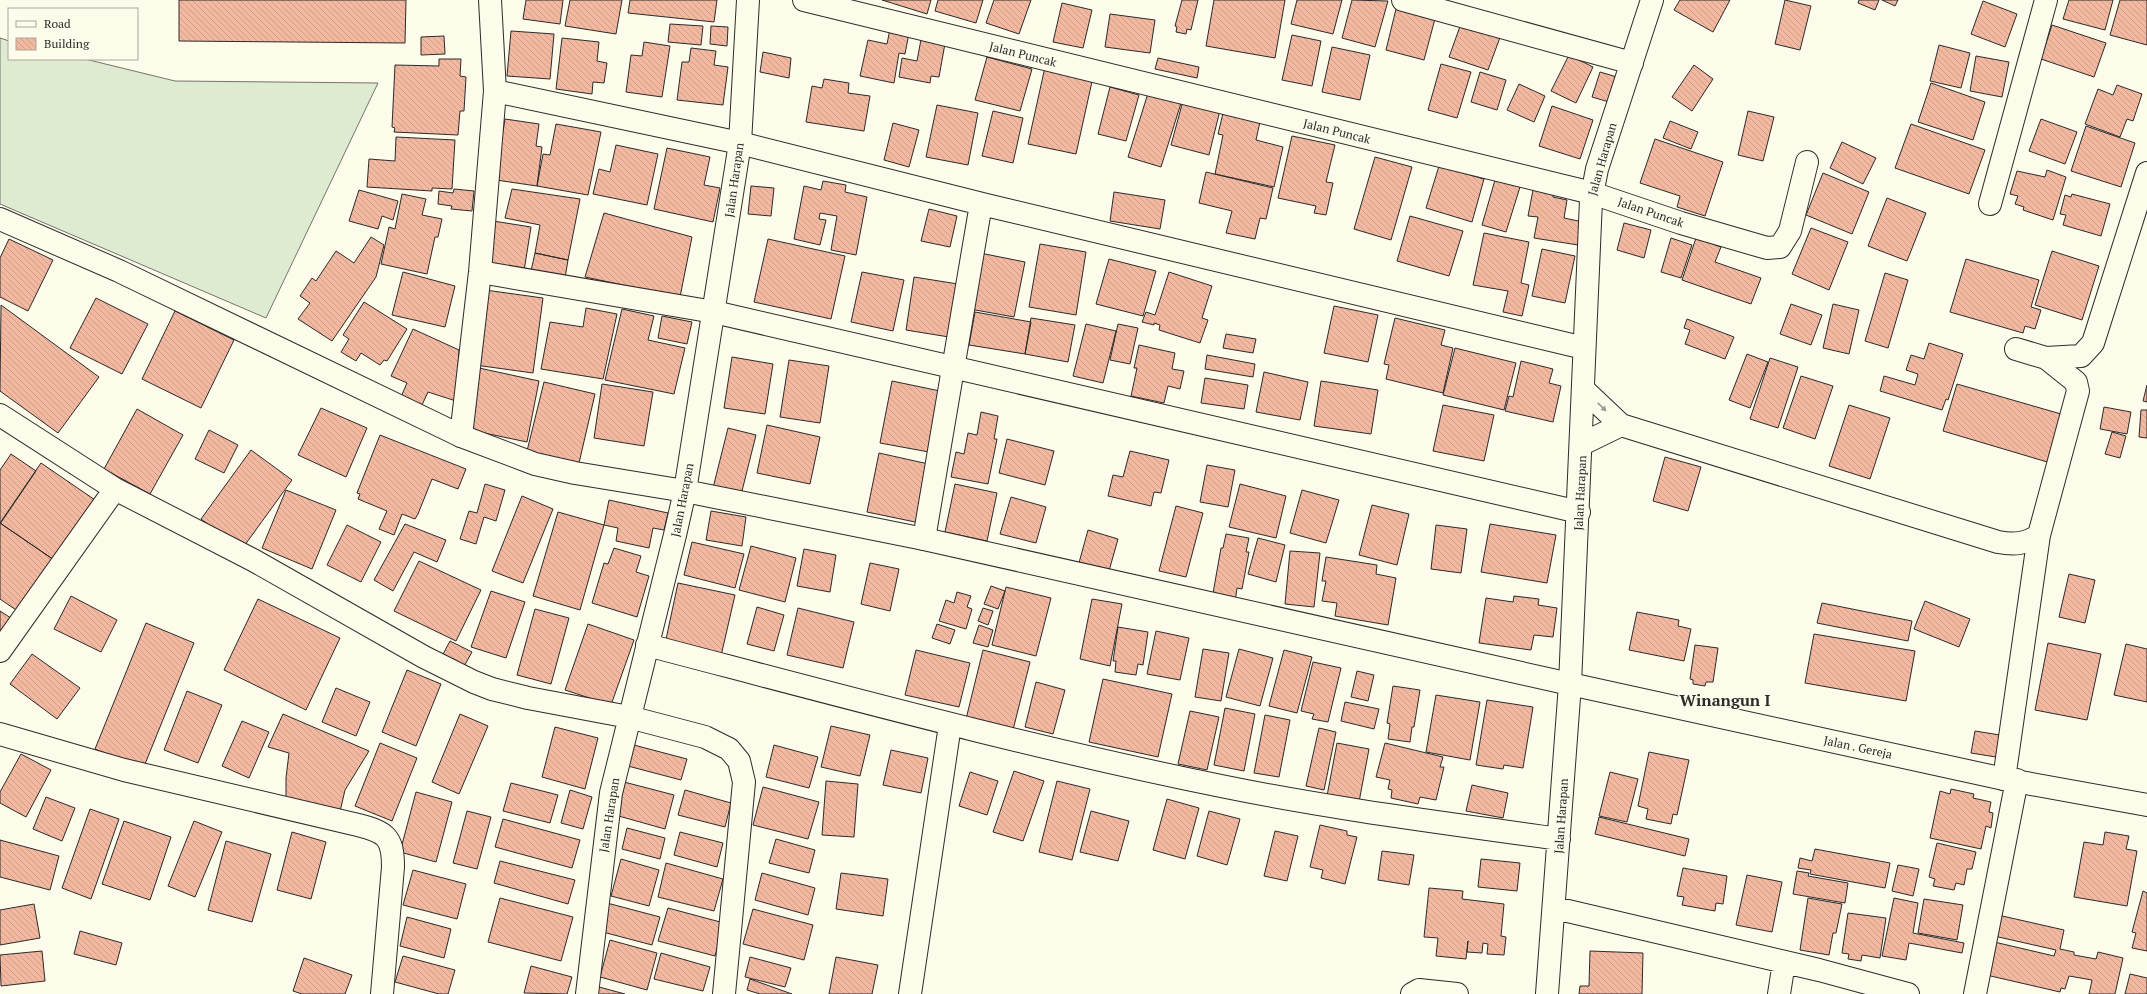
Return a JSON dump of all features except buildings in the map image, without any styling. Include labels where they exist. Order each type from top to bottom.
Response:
[{"type":"street","points":[[461,436],[480,272],[495,91],[490,0]]},
{"type":"street","name":"Jalan Harapan","points":[[587,994],[611,793],[647,645],[676,535],[714,312],[740,143],[748,0]]},
{"type":"street","name":"Jalan Puncak","points":[[804,0],[1592,193],[1695,227],[1774,249],[1780,247],[1790,231],[1807,162]]},
{"type":"street","points":[[1403,0],[1632,63]]},
{"type":"street","name":"Jalan Harapan","points":[[1547,994],[1555,908],[1570,684],[1579,512],[1584,348],[1592,193],[1597,169],[1652,0]]},
{"type":"street","points":[[1990,204],[2046,0]]},
{"type":"street","points":[[495,91],[740,143],[981,204],[1584,348]]},
{"type":"street","points":[[2016,349],[2046,358],[2081,356],[2093,342],[2147,173]]},
{"type":"street","points":[[924,539],[981,204]]},
{"type":"street","name":"Jalan . Gereja","points":[[1,221],[120,271],[461,436],[509,456],[553,469],[684,491],[924,539],[1570,684],[2011,779],[2147,805]]},
{"type":"street","points":[[480,272],[714,312],[1579,512]]},
{"type":"street","points":[[1975,994],[2011,779],[2039,535],[2078,391],[2076,382],[2046,358]]},
{"type":"street","points":[[1583,389],[1621,425],[1998,542],[2009,544],[2026,543],[2039,535]]},
{"type":"street","points":[[0,416],[116,489],[253,560],[424,657],[474,682],[492,689],[528,698],[629,717],[705,737],[729,749],[739,761],[744,782],[724,994]]},
{"type":"street","points":[[1582,444],[1621,425]]},
{"type":"street","points":[[0,651],[116,489]]},
{"type":"street","points":[[647,645],[950,725],[1220,786],[1340,809],[1559,839]]},
{"type":"street","points":[[910,994],[950,725]]},
{"type":"street","points":[[0,734],[124,770],[358,825],[377,830],[385,834],[393,856],[393,868],[382,994]]},
{"type":"street","points":[[1555,908],[1784,962],[1908,994]]},
{"type":"street","points":[[1779,994],[1784,962]]},
{"type":"street","points":[[1412,994],[1419,990],[1456,994]]},
{"type":"green space","points":[[0,38],[8,41],[8,60],[89,60],[175,81],[378,83],[266,318],[0,204]]},
{"type":"district","name":"Winangun I","points":[[1725,700]]}]
